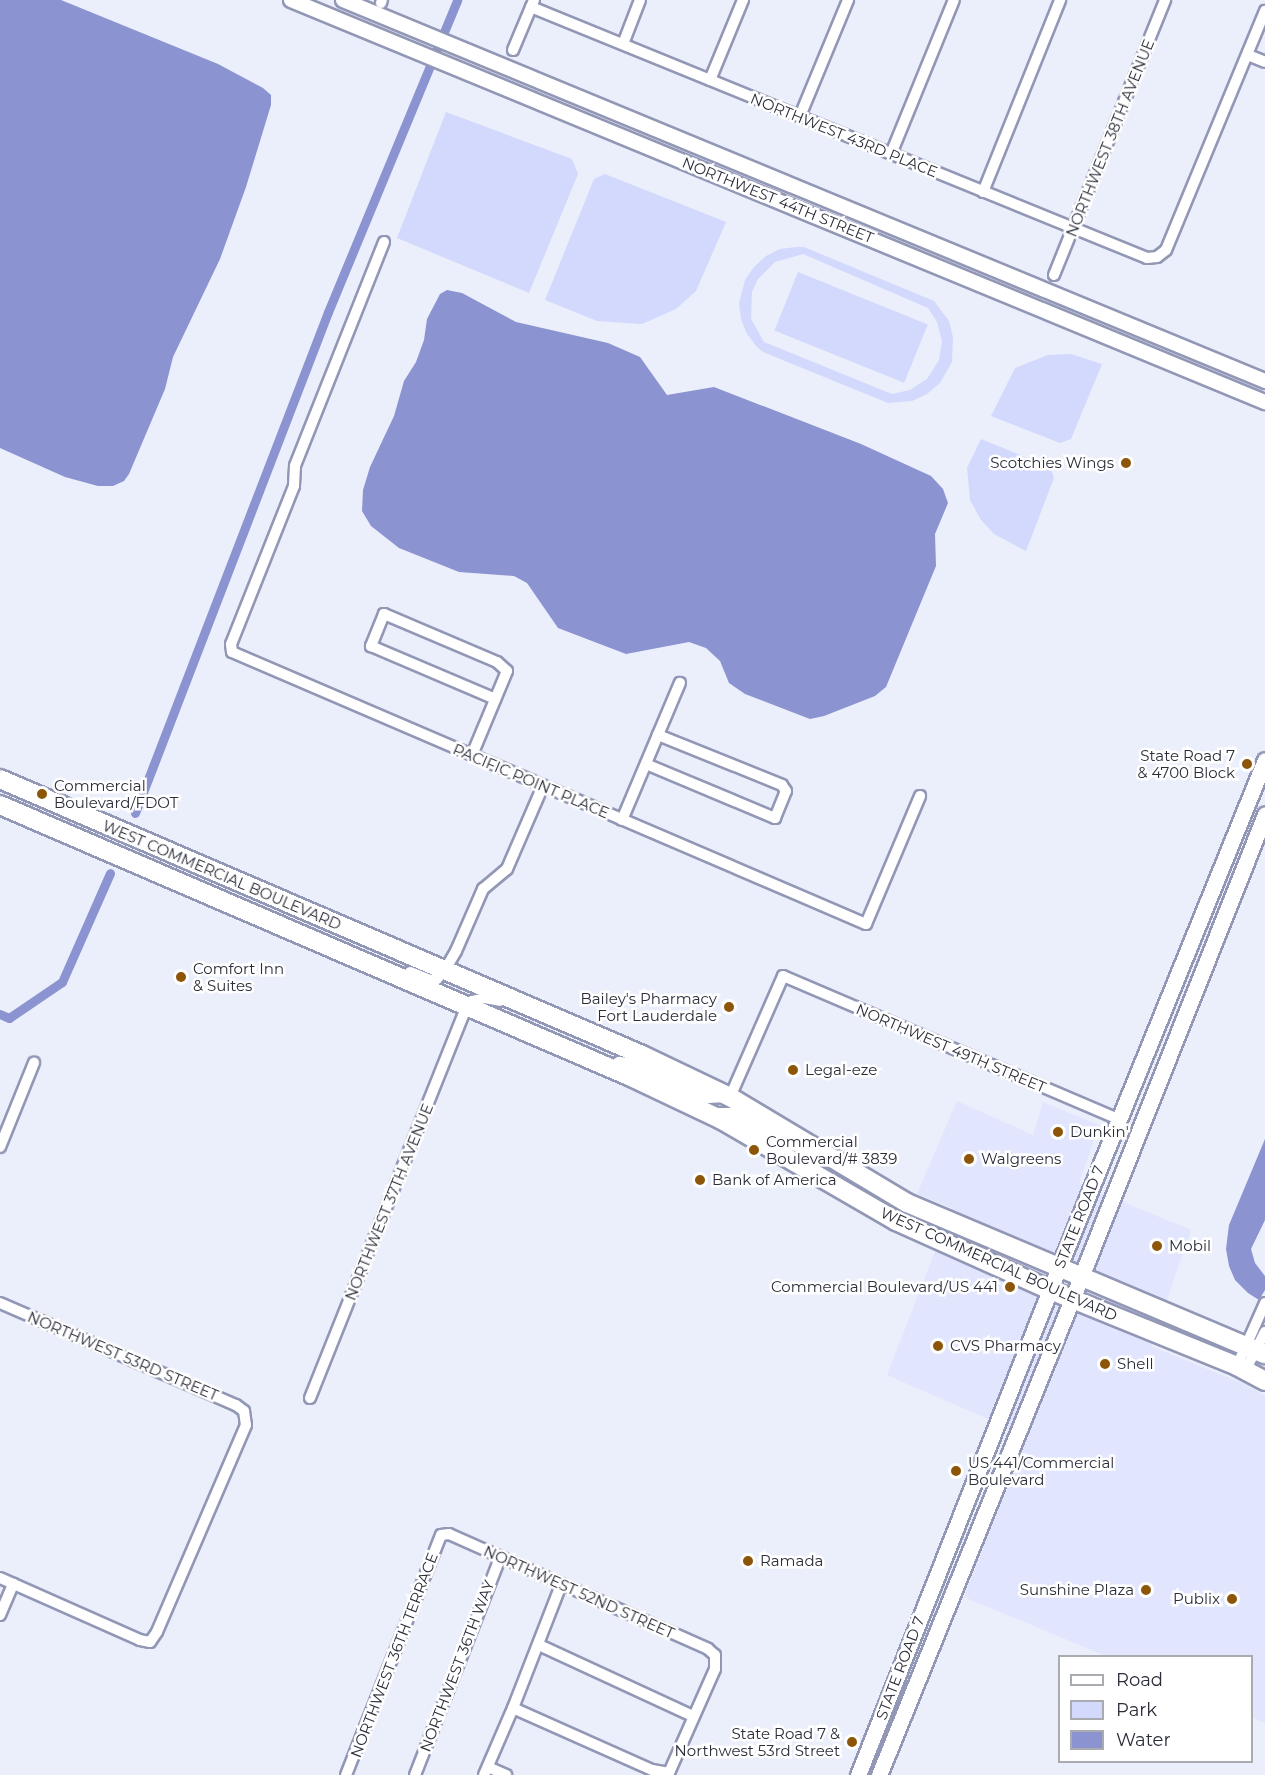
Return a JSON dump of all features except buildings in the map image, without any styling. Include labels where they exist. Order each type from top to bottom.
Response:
[{"type":"highway","name":"WEST COMMERCIAL BOULEVARD","points":[[2,781],[526,1005],[730,1097],[907,1203],[1256,1349]]},
{"type":"highway","name":"WEST COMMERCIAL BOULEVARD","points":[[0,805],[380,968],[709,1113],[896,1221],[1050,1290],[1241,1368],[1265,1381]]},
{"type":"main road","name":"STATE ROAD 7","points":[[858,1775],[1059,1267],[1265,760]]},
{"type":"main road","name":"STATE ROAD 7","points":[[879,1775],[1082,1277],[1265,813]]},
{"type":"main road","points":[[932,1586],[943,1602],[943,1619]]},
{"type":"main road","points":[[864,1758],[864,1775]]},
{"type":"street","name":"NORTHWEST 44TH STREET","points":[[291,0],[1265,402]]},
{"type":"street","name":"NORTHWEST 44TH STREET","points":[[343,0],[378,5],[419,32],[1265,381]]},
{"type":"street","points":[[622,44],[640,0]]},
{"type":"street","points":[[710,80],[743,0]]},
{"type":"street","points":[[800,116],[848,0]]},
{"type":"street","points":[[891,154],[954,0]]},
{"type":"street","points":[[983,192],[1060,0]]},
{"type":"street","name":"NORTHWEST 38TH AVENUE","points":[[1054,275],[1165,0]]},
{"type":"street","points":[[513,50],[532,3]]},
{"type":"street","name":"NORTHWEST 43RD PLACE","points":[[532,3],[622,44],[1147,258],[1158,257],[1166,250],[1248,55]]},
{"type":"street","points":[[364,30],[378,5]]},
{"type":"street","points":[[1265,11],[1248,55],[1265,62]]},
{"type":"street","name":"PACIFIC POINT PLACE","points":[[384,242],[295,466],[294,486],[231,644],[232,652],[866,924],[920,796]]},
{"type":"street","points":[[472,755],[507,671],[497,662],[384,614],[371,646],[495,699]]},
{"type":"street","points":[[622,820],[680,683]]},
{"type":"street","points":[[646,765],[775,818],[786,791],[782,785],[658,735]]},
{"type":"street","points":[[445,970],[456,951],[483,889],[507,869],[543,786]]},
{"type":"street","name":"WEST COMMERCIAL BOULEVARD","points":[[380,968],[394,966],[430,980],[437,979],[445,970]]},
{"type":"street","name":"NORTHWEST 49TH STREET","points":[[730,1097],[783,976],[1119,1119]]},
{"type":"street","name":"WEST COMMERCIAL BOULEVARD","points":[[467,1006],[472,1001],[485,998],[526,1005]]},
{"type":"street","name":"NORTHWEST 37TH AVENUE","points":[[310,1398],[467,1006]]},
{"type":"street","name":"WEST COMMERCIAL BOULEVARD","points":[[610,1068],[619,1062],[629,1063],[708,1098],[730,1097]]},
{"type":"street","points":[[0,1147],[34,1063]]},
{"type":"street","name":"WEST COMMERCIAL BOULEVARD","points":[[709,1113],[733,1113],[808,1152],[815,1153],[818,1149]]},
{"type":"street","name":"NORTHWEST 53RD STREET","points":[[0,1304],[237,1405],[244,1411],[246,1425],[240,1444],[157,1632],[150,1642],[13,1584]]},
{"type":"street","points":[[1256,1349],[1263,1306]]},
{"type":"street","points":[[1241,1368],[1256,1349],[1265,1332]]},
{"type":"street","name":"NORTHWEST 52ND STREET","points":[[441,1535],[449,1534],[708,1649],[715,1655],[715,1669],[693,1716]]},
{"type":"street","name":"NORTHWEST 36TH TERRACE","points":[[346,1775],[441,1535]]},
{"type":"street","name":"NORTHWEST 36TH WAY","points":[[415,1775],[500,1558]]},
{"type":"street","points":[[0,1578],[13,1584],[0,1615]]},
{"type":"street","points":[[506,1775],[486,1771],[539,1645],[561,1585]]},
{"type":"street","points":[[513,1708],[652,1770],[669,1773],[693,1716],[539,1645]]},
{"type":"shaded area","points":[[957,1101],[1033,1135],[1043,1102],[1099,1125],[1079,1184],[1191,1230],[1151,1346],[1246,1385],[1265,1396],[1265,1723],[1253,1717],[1253,1655],[1104,1655],[964,1597],[1027,1436],[887,1375],[952,1208],[917,1194]]},
{"type":"green space","points":[[446,112],[572,159],[578,174],[529,293],[397,238]]},
{"type":"green space","points":[[605,174],[726,222],[696,291],[676,309],[642,324],[597,321],[545,300],[594,179]]},
{"type":"green space","points":[[804,247],[934,301],[949,321],[953,337],[952,362],[940,383],[927,394],[912,401],[888,403],[763,352],[757,347],[747,334],[741,319],[739,303],[745,280],[754,267],[766,256],[780,249]],"holes":[[[803,254],[928,308],[937,322],[942,341],[939,360],[927,379],[910,390],[892,394],[764,342],[751,319],[752,292],[758,279],[775,262]]]},
{"type":"green space","points":[[798,272],[928,324],[904,383],[774,330]]},
{"type":"green space","points":[[1071,354],[1102,364],[1071,439],[1060,443],[991,416],[1015,368],[1048,355]]},
{"type":"green space","points":[[981,439],[1050,467],[1054,478],[1026,551],[994,534],[981,520],[970,500],[967,468]]},
{"type":"water","points":[[0,0],[61,0],[218,64],[263,88],[271,95],[271,105],[246,187],[220,259],[173,357],[165,389],[129,474],[124,481],[113,486],[98,486],[65,477],[0,448]]},
{"type":"water","points":[[447,290],[462,293],[516,322],[608,343],[640,357],[667,395],[714,387],[861,444],[931,476],[943,489],[948,503],[935,534],[936,566],[886,687],[875,696],[824,716],[810,719],[745,694],[729,683],[720,661],[706,648],[689,642],[626,654],[558,628],[527,583],[514,576],[459,572],[399,548],[371,526],[362,511],[363,490],[370,467],[394,416],[404,381],[416,362],[424,340],[427,319],[440,294]]},
{"type":"water","points":[[1265,1139],[1265,1220],[1251,1249],[1255,1263],[1265,1276],[1265,1290],[1259,1300],[1235,1280],[1229,1266],[1226,1249],[1229,1225]]},
{"type":"waterway","points":[[135,813],[328,312],[457,0]]},
{"type":"waterway","points":[[0,1014],[9,1018],[62,982],[110,873]]},
{"type":"place","name":"Scotchies Wings","points":[[1126,463]]},
{"type":"place","name":"State Road 7 & 4700 Block","points":[[1247,764]]},
{"type":"place","name":"Commercial Boulevard/FDOT","points":[[42,794]]},
{"type":"place","name":"Comfort Inn & Suites","points":[[181,977]]},
{"type":"place","name":"Bailey's Pharmacy Fort Lauderdale","points":[[729,1007]]},
{"type":"place","name":"Legal-eze","points":[[793,1070]]},
{"type":"place","name":"Dunkin'","points":[[1058,1132]]},
{"type":"place","name":"Commercial Boulevard/# 3839","points":[[754,1150]]},
{"type":"place","name":"Walgreens","points":[[969,1159]]},
{"type":"place","name":"Bank of America","points":[[700,1180]]},
{"type":"place","name":"Mobil","points":[[1157,1246]]},
{"type":"place","name":"Commercial Boulevard/US 441","points":[[1010,1287]]},
{"type":"place","name":"CVS Pharmacy","points":[[938,1346]]},
{"type":"place","name":"Shell","points":[[1105,1364]]},
{"type":"place","name":"US 441/Commercial Boulevard","points":[[956,1471]]},
{"type":"place","name":"Ramada","points":[[748,1561]]},
{"type":"place","name":"Sunshine Plaza","points":[[1146,1590]]},
{"type":"place","name":"Publix","points":[[1232,1599]]},
{"type":"place","name":"State Road 7 & Northwest 53rd Street","points":[[852,1742]]}]
